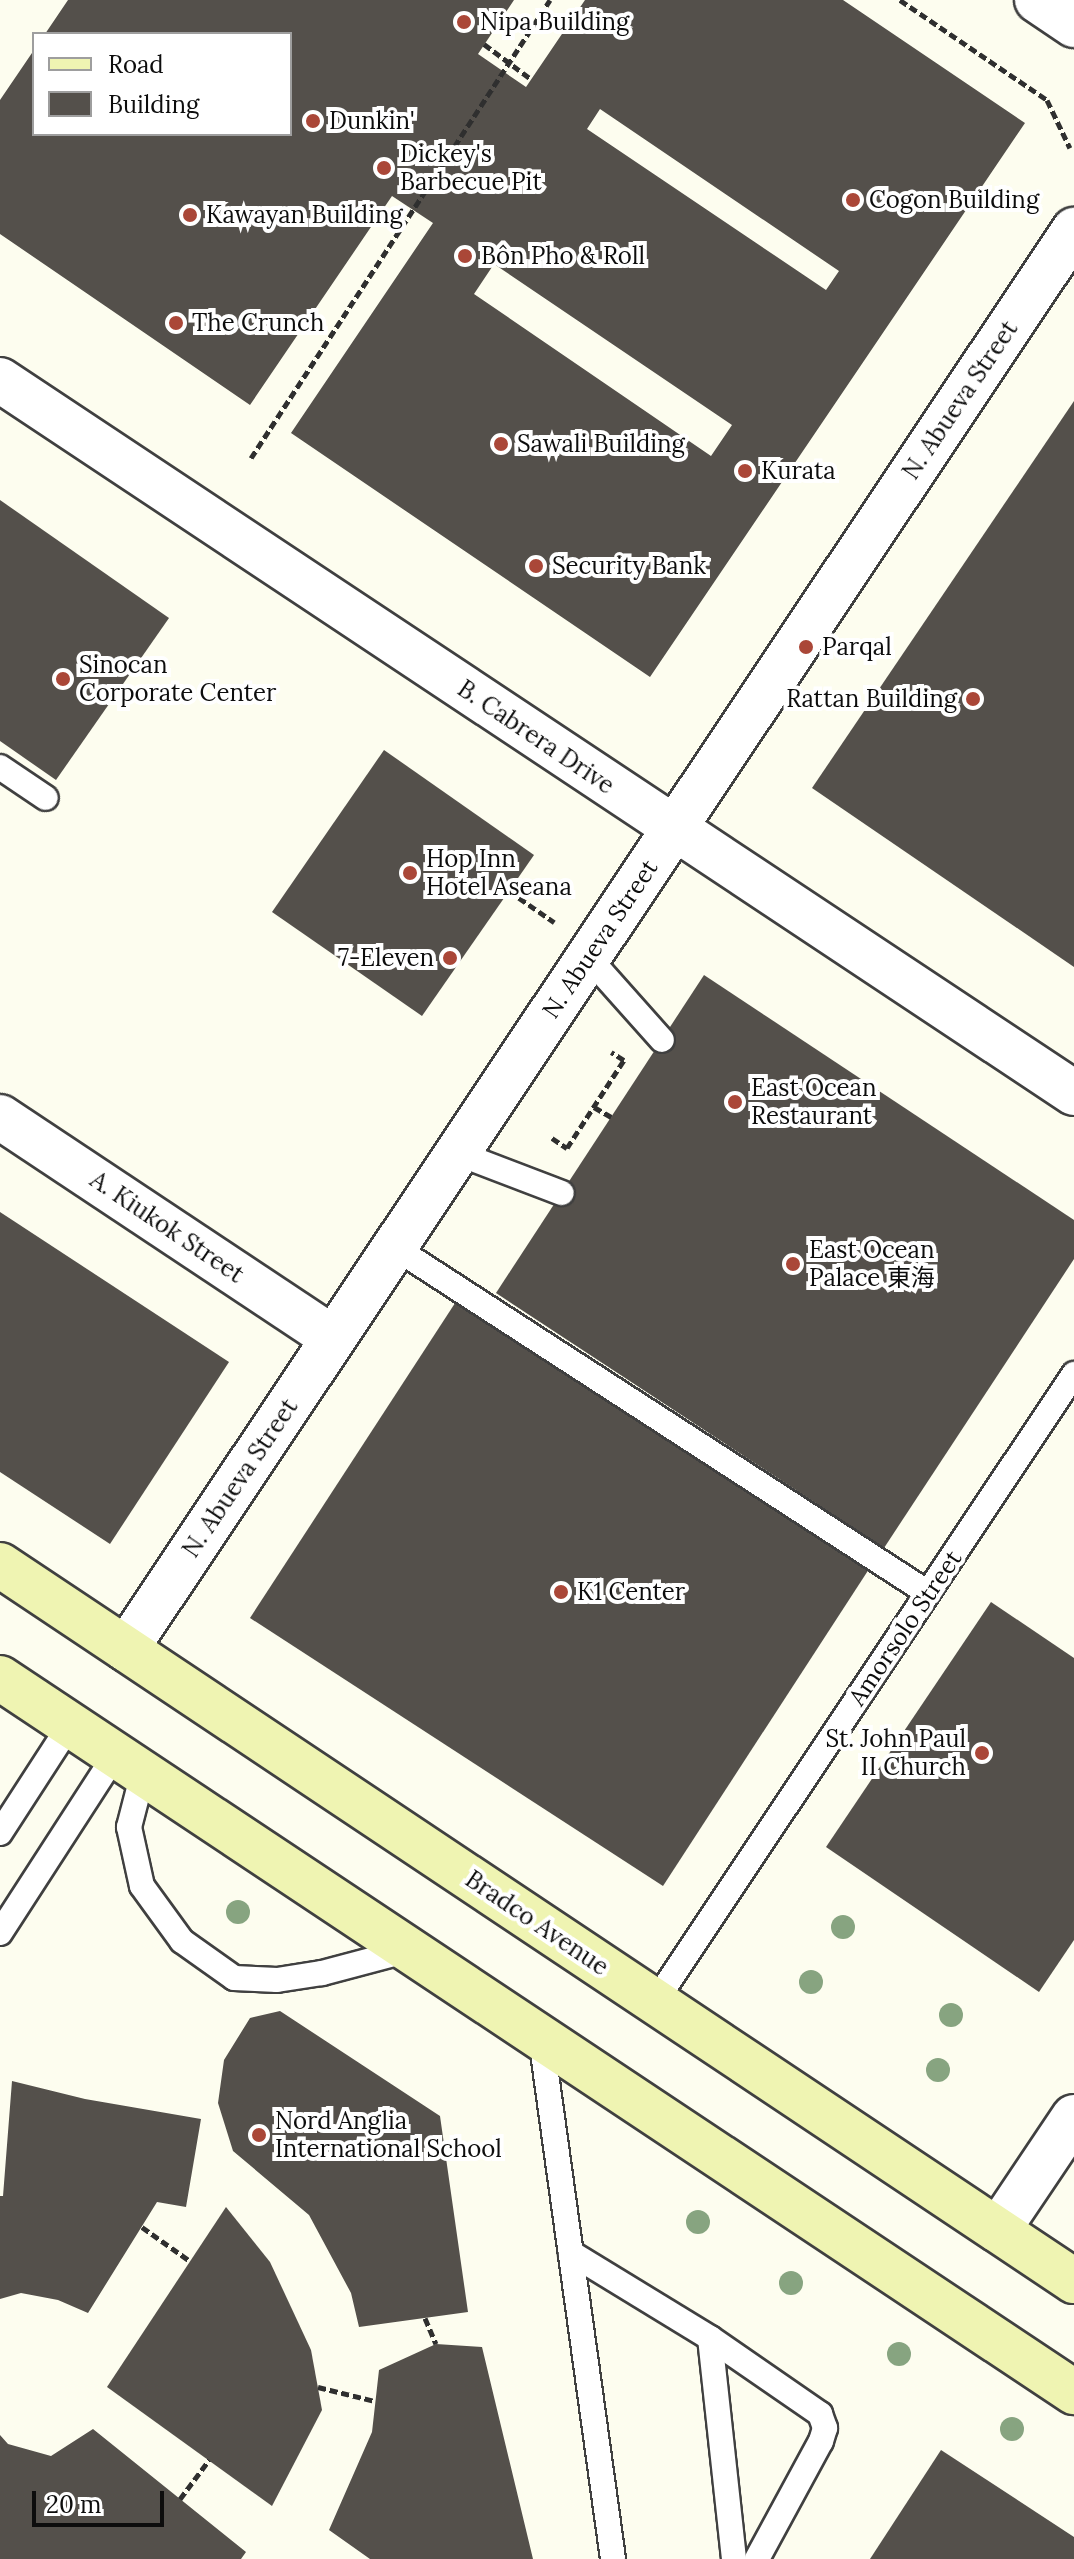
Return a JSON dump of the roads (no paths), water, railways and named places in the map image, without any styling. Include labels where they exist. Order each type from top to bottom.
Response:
[{"type":"street","points":[[1037,0],[1074,25]]},
{"type":"street","name":"N. Abueva Street","points":[[126,1649],[1074,230]]},
{"type":"street","name":"B. Cabrera Drive","points":[[0,380],[1074,1093]]},
{"type":"street","name":"A. Kiukok Street","points":[[0,1117],[333,1338]]},
{"type":"street","name":"Bradco Avenue","points":[[0,1565],[1074,2281]]},
{"type":"street","points":[[0,1678],[1074,2392]]},
{"type":"street","points":[[998,2230],[1074,2117]]},
{"type":"lane","points":[[0,767],[46,798]]},
{"type":"lane","points":[[588,957],[662,1040]]},
{"type":"lane","points":[[457,1153],[562,1193]]},
{"type":"lane","points":[[394,1247],[928,1593]]},
{"type":"lane","name":"Amorsolo Street","points":[[655,2002],[928,1593],[1066,1404],[1074,1374]]},
{"type":"lane","points":[[0,1833],[70,1725]]},
{"type":"lane","points":[[0,1933],[129,1764]]},
{"type":"lane","points":[[129,1764],[129,1827],[142,1886],[182,1941],[234,1978],[277,1980],[322,1973],[409,1950]]},
{"type":"lane","points":[[541,2038],[613,2559]]},
{"type":"lane","points":[[571,2253],[710,2338],[820,2414],[825,2428],[757,2559]]},
{"type":"lane","points":[[710,2338],[734,2559]]},
{"type":"place","name":"Nipa Building","points":[[464,22]]},
{"type":"place","name":"Dunkin'","points":[[313,121]]},
{"type":"place","name":"Dickey's Barbecue Pit","points":[[384,168]]},
{"type":"place","name":"Cogon Building","points":[[853,200]]},
{"type":"place","name":"Kawayan Building","points":[[190,215]]},
{"type":"place","name":"Bôn Pho & Roll","points":[[465,256]]},
{"type":"place","name":"The Crunch","points":[[176,323]]},
{"type":"place","name":"Sawali Building","points":[[501,444]]},
{"type":"place","name":"Kurata","points":[[745,471]]},
{"type":"place","name":"Security Bank","points":[[536,566]]},
{"type":"place","name":"Parqal","points":[[806,647]]},
{"type":"place","name":"Sinocan Corporate Center","points":[[63,679]]},
{"type":"place","name":"Rattan Building","points":[[973,699]]},
{"type":"place","name":"Hop Inn Hotel Aseana","points":[[410,873]]},
{"type":"place","name":"7-Eleven","points":[[450,958]]},
{"type":"place","name":"East Ocean Restaurant","points":[[735,1102]]},
{"type":"place","name":"East Ocean Palace 東海","points":[[793,1264]]},
{"type":"place","name":"K1 Center","points":[[561,1592]]},
{"type":"place","name":"St. John Paul II Church","points":[[982,1753]]},
{"type":"place","name":"Nord Anglia International School","points":[[259,2135]]}]
